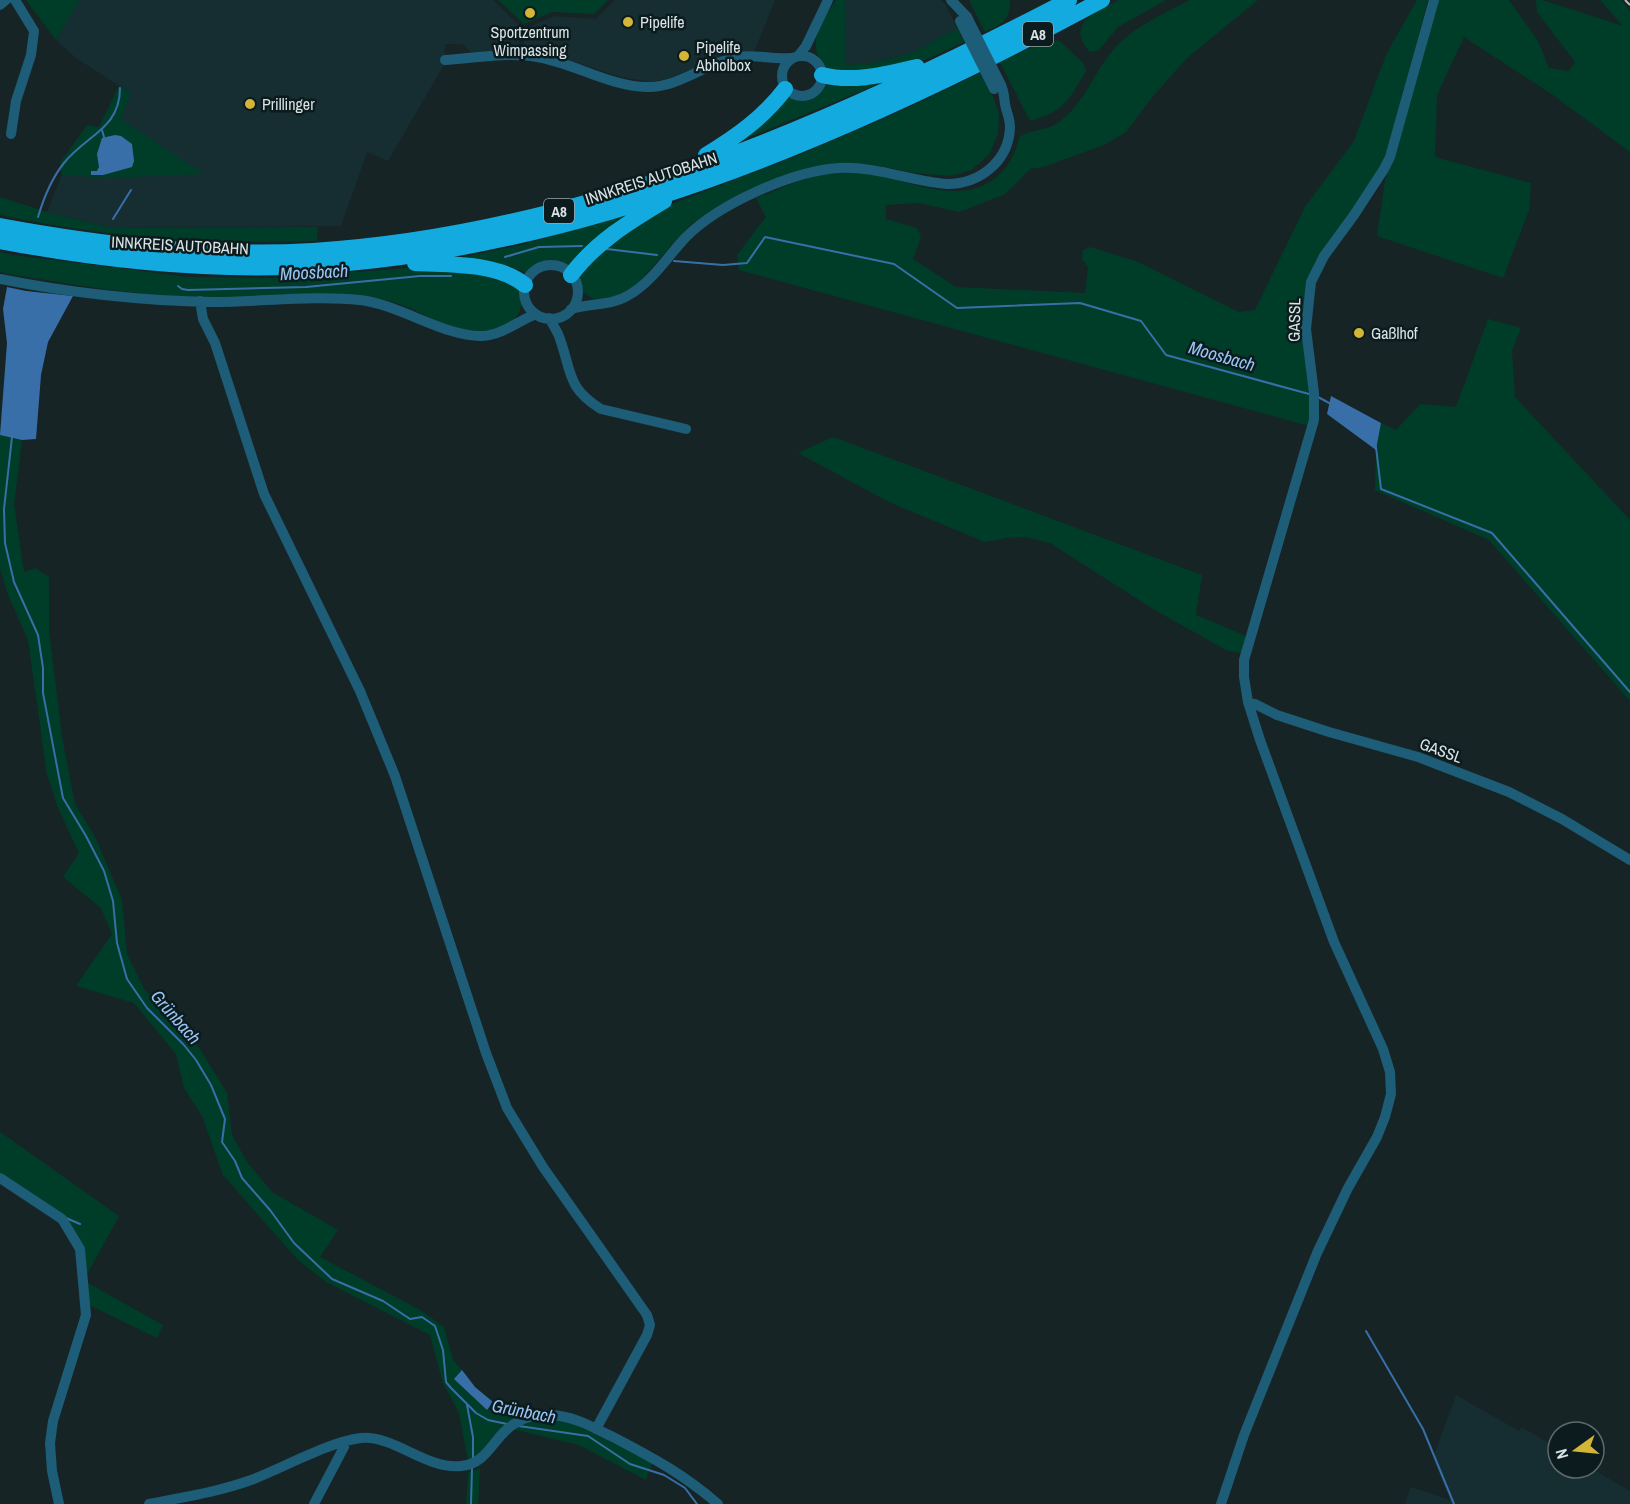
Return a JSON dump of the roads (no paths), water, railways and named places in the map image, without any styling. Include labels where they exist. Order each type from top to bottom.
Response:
[{"type":"highway","name":"INNKREIS AUTOBAHN","points":[[0,226],[68,238],[170,249],[231,252],[312,251],[405,242],[520,221],[580,205],[677,174],[794,130],[950,60],[1069,0]]},
{"type":"highway","name":"INNKREIS AUTOBAHN","points":[[0,241],[67,254],[170,265],[286,267],[381,260],[462,248],[524,235],[586,219],[692,185],[805,141],[974,66],[1102,0]]},
{"type":"highway","points":[[822,75],[842,79],[868,77],[950,60]]},
{"type":"highway","points":[[677,174],[750,126],[776,102],[783,81]]},
{"type":"highway","points":[[571,275],[583,259],[620,227],[692,185]]},
{"type":"highway","points":[[381,260],[468,266],[510,276],[526,294]]},
{"type":"street","points":[[0,5],[6,0]]},
{"type":"street","points":[[11,134],[16,101],[31,55],[34,31],[15,0]]},
{"type":"street","points":[[811,58],[813,32],[828,0]]},
{"type":"street","name":"GASSL","points":[[1434,0],[1390,157],[1354,215],[1324,256],[1311,282],[1306,329],[1314,396],[1314,420],[1244,660],[1248,702],[1277,715],[1418,757],[1509,792],[1562,819],[1630,860]]},
{"type":"street","points":[[0,279],[87,293],[200,301],[360,300],[395,309],[449,330],[472,336],[497,334],[536,314],[549,318],[595,304],[614,302],[631,294],[656,271],[688,235],[716,212],[746,196],[807,174],[835,168],[862,168],[947,184],[960,183],[978,177],[994,166],[1005,148],[1010,127],[1005,106],[964,19],[953,2]]},
{"type":"street","points":[[783,81],[783,67],[795,57],[813,32]]},
{"type":"street","points":[[445,60],[536,57],[609,80],[647,87],[669,83],[737,57],[811,58],[816,62],[822,75],[819,88],[808,96],[794,96],[763,58]]},
{"type":"street","points":[[518,322],[531,274],[543,266],[559,266],[571,275],[578,293],[568,312],[560,338]]},
{"type":"street","points":[[578,293],[595,304]]},
{"type":"street","points":[[526,294],[536,314]]},
{"type":"street","points":[[200,301],[203,319],[215,344],[264,494],[360,691],[395,776],[486,1053],[507,1108],[543,1167],[649,1320],[647,1335],[597,1429]]},
{"type":"street","points":[[549,318],[560,338],[570,377],[583,396],[601,409],[686,429]]},
{"type":"street","points":[[1221,1504],[1244,1435],[1317,1253],[1348,1188],[1377,1137],[1391,1094],[1390,1072],[1383,1048],[1334,942],[1248,702]]},
{"type":"street","points":[[0,1178],[62,1219],[80,1249],[86,1315],[53,1421],[50,1443],[52,1471],[59,1504]]},
{"type":"street","points":[[149,1504],[230,1487],[360,1438],[377,1440],[437,1463],[457,1467],[473,1464],[509,1427],[523,1419],[555,1415],[573,1419],[597,1429],[675,1470],[718,1504]]},
{"type":"street","points":[[314,1504],[345,1442]]},
{"type":"water","points":[[121,136],[132,144],[134,161],[132,167],[103,175],[91,175],[91,171],[97,171],[99,167],[97,154],[102,138]]},
{"type":"water","points":[[7,287],[73,296],[48,342],[41,375],[36,439],[22,440],[0,435],[7,343],[3,309]]},
{"type":"water","points":[[1331,396],[1381,423],[1376,450],[1327,414]]},
{"type":"water","points":[[462,1370],[475,1387],[493,1402],[487,1410],[454,1379]]},
{"type":"waterway","name":"Grünbach","points":[[38,217],[48,188],[59,169],[73,153],[108,122],[114,113],[120,88]]},
{"type":"waterway","name":"Grünbach","points":[[102,130],[104,137]]},
{"type":"waterway","points":[[113,219],[131,190]]},
{"type":"waterway","name":"Moosbach","points":[[674,261],[723,265],[747,263],[765,237],[894,264],[957,308],[1080,303],[1141,321],[1166,355],[1309,394]]},
{"type":"waterway","name":"Moosbach","points":[[505,257],[539,247],[582,246]]},
{"type":"waterway","name":"Moosbach","points":[[607,249],[657,255]]},
{"type":"waterway","name":"Moosbach","points":[[178,286],[188,290],[306,287],[420,276],[451,276]]},
{"type":"waterway","name":"Moosbach","points":[[1318,397],[1331,404]]},
{"type":"waterway","name":"Grünbach","points":[[12,437],[4,509],[5,543],[14,582],[38,635],[43,668],[43,693],[63,798],[104,871],[113,901],[117,943],[127,979],[147,1008],[196,1060],[211,1085],[225,1119],[222,1142],[235,1161],[242,1178],[270,1210],[294,1243],[332,1279],[383,1301],[410,1319],[422,1317],[435,1326],[443,1350],[446,1382],[476,1413],[488,1420],[507,1424]]},
{"type":"waterway","name":"Moosbach","points":[[1376,447],[1381,489],[1492,533],[1630,692]]},
{"type":"waterway","points":[[66,1218],[80,1224]]},
{"type":"waterway","points":[[1366,1331],[1423,1429],[1454,1504]]},
{"type":"waterway","points":[[467,1405],[473,1437],[473,1459]]},
{"type":"waterway","name":"Grünbach","points":[[519,1426],[588,1436],[630,1464],[664,1475],[685,1488],[697,1504]]},
{"type":"waterway","points":[[471,1504],[472,1468]]},
{"type":"railway","points":[[1625,0],[1630,5]]},
{"type":"place","name":"Sportzentrum Wimpassing","points":[[530,13]]},
{"type":"place","name":"Pipelife","points":[[628,22]]},
{"type":"place","name":"Pipelife Abholbox","points":[[684,56]]},
{"type":"place","name":"Prillinger","points":[[250,104]]},
{"type":"place","name":"Gaßlhof","points":[[1359,333]]}]
